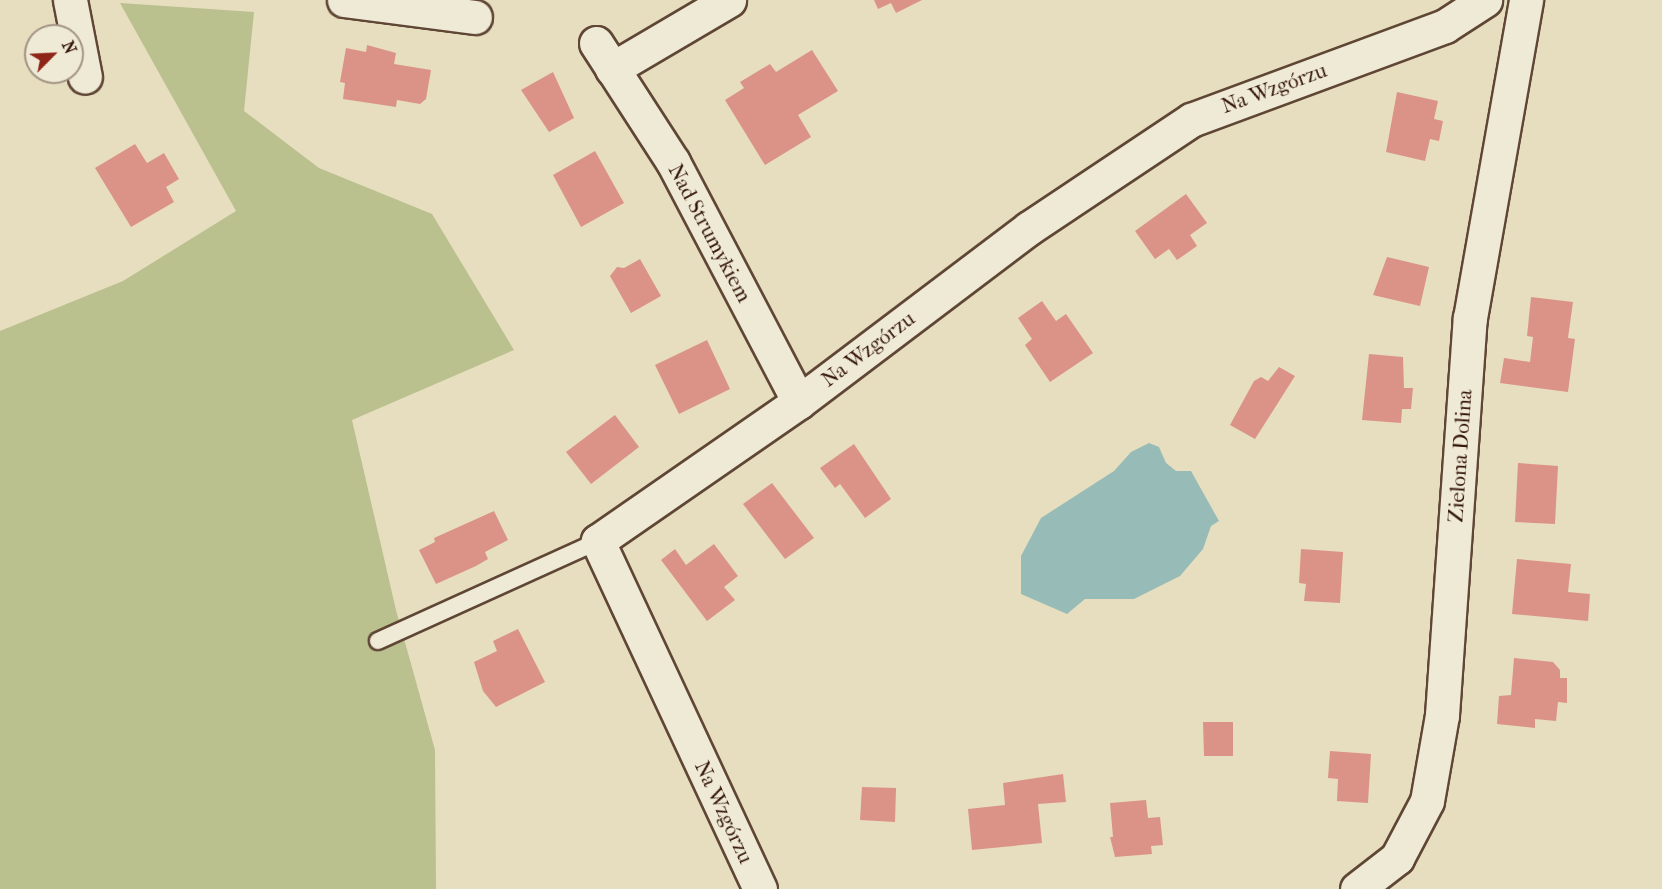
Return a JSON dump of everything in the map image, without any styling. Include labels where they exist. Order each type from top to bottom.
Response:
[{"type":"street","points":[[69,0],[85,77]]},
{"type":"street","points":[[344,0],[476,17]]},
{"type":"street","name":"Nad Strumykiem","points":[[729,0],[604,56],[673,162],[799,402]]},
{"type":"street","name":"Na Wzgórzu","points":[[760,889],[598,541],[799,402],[1029,228],[1191,120],[1445,26],[1485,0]]},
{"type":"street","name":"Zielona Dolina","points":[[1357,889],[1397,858],[1428,801],[1442,715],[1470,318],[1527,0]]},
{"type":"lane","points":[[378,640],[598,541]]},
{"type":"green space","points":[[120,3],[254,12],[244,111],[319,168],[432,214],[514,350],[352,420],[396,610],[435,750],[436,889],[0,889],[0,331],[123,281],[236,211]]},
{"type":"water","points":[[1149,443],[1159,447],[1166,463],[1176,471],[1191,471],[1219,521],[1211,526],[1203,549],[1180,576],[1134,599],[1085,599],[1067,614],[1021,594],[1021,556],[1041,518],[1114,471],[1131,452]]},
{"type":"building","points":[[874,0],[922,0],[896,13],[891,3],[878,9]]},
{"type":"building","points":[[367,45],[396,53],[394,64],[431,70],[426,99],[420,104],[397,100],[396,107],[343,99],[345,83],[340,82],[346,48],[366,52]]},
{"type":"building","points":[[812,50],[838,91],[798,115],[811,137],[765,165],[725,100],[744,88],[740,82],[770,64],[776,72]]},
{"type":"building","points":[[553,72],[574,118],[549,132],[521,90]]},
{"type":"building","points":[[1397,92],[1438,101],[1434,119],[1443,121],[1439,141],[1430,139],[1425,161],[1386,152]]},
{"type":"building","points":[[135,144],[147,163],[164,153],[179,179],[166,187],[174,202],[131,227],[95,168]]},
{"type":"building","points":[[595,151],[624,203],[581,227],[553,175]]},
{"type":"building","points":[[1186,194],[1207,223],[1190,235],[1197,246],[1177,260],[1169,249],[1155,259],[1135,231]]},
{"type":"building","points":[[1387,257],[1429,267],[1420,306],[1373,295]]},
{"type":"building","points":[[640,259],[661,296],[631,313],[610,276],[617,267],[624,268]]},
{"type":"building","points":[[1531,297],[1573,302],[1568,338],[1575,339],[1568,392],[1500,383],[1504,358],[1530,362],[1533,337],[1527,336]]},
{"type":"building","points":[[1042,301],[1056,321],[1066,314],[1093,353],[1050,382],[1025,345],[1032,339],[1018,318]]},
{"type":"building","points":[[707,340],[730,389],[679,414],[655,365]]},
{"type":"building","points":[[1369,354],[1403,357],[1404,388],[1413,388],[1411,409],[1402,409],[1401,423],[1362,420]]},
{"type":"building","points":[[1279,367],[1295,376],[1255,439],[1230,425],[1254,381],[1261,377],[1268,381]]},
{"type":"building","points":[[615,415],[639,447],[591,484],[566,452]]},
{"type":"building","points":[[854,444],[891,499],[865,518],[840,484],[835,488],[820,468]]},
{"type":"building","points":[[1518,463],[1558,466],[1555,524],[1515,522]]},
{"type":"building","points":[[772,483],[814,538],[785,559],[743,504]]},
{"type":"building","points":[[494,511],[508,540],[485,552],[488,559],[436,584],[419,550],[435,542],[434,538]]},
{"type":"building","points":[[714,544],[738,576],[724,587],[735,600],[707,621],[661,560],[675,549],[686,565]]},
{"type":"building","points":[[1301,549],[1343,552],[1340,603],[1304,601],[1306,584],[1299,583]]},
{"type":"building","points":[[1517,559],[1571,564],[1568,592],[1590,594],[1588,621],[1512,614]]},
{"type":"building","points":[[518,629],[545,682],[496,707],[483,691],[474,662],[497,651],[493,641]]},
{"type":"building","points":[[1514,658],[1553,662],[1560,670],[1560,678],[1567,678],[1567,703],[1558,702],[1556,721],[1535,719],[1535,728],[1497,724],[1499,696],[1511,695]]},
{"type":"building","points":[[1203,722],[1233,722],[1233,756],[1204,756]]},
{"type":"building","points":[[1330,751],[1371,754],[1368,803],[1337,801],[1338,779],[1328,778]]},
{"type":"building","points":[[1063,774],[1066,802],[1038,804],[1042,843],[972,850],[968,809],[1005,805],[1003,783]]},
{"type":"building","points":[[862,787],[896,788],[895,822],[860,820]]},
{"type":"building","points":[[1146,800],[1148,818],[1160,817],[1163,845],[1151,846],[1152,854],[1115,857],[1110,837],[1113,837],[1110,803]]}]
